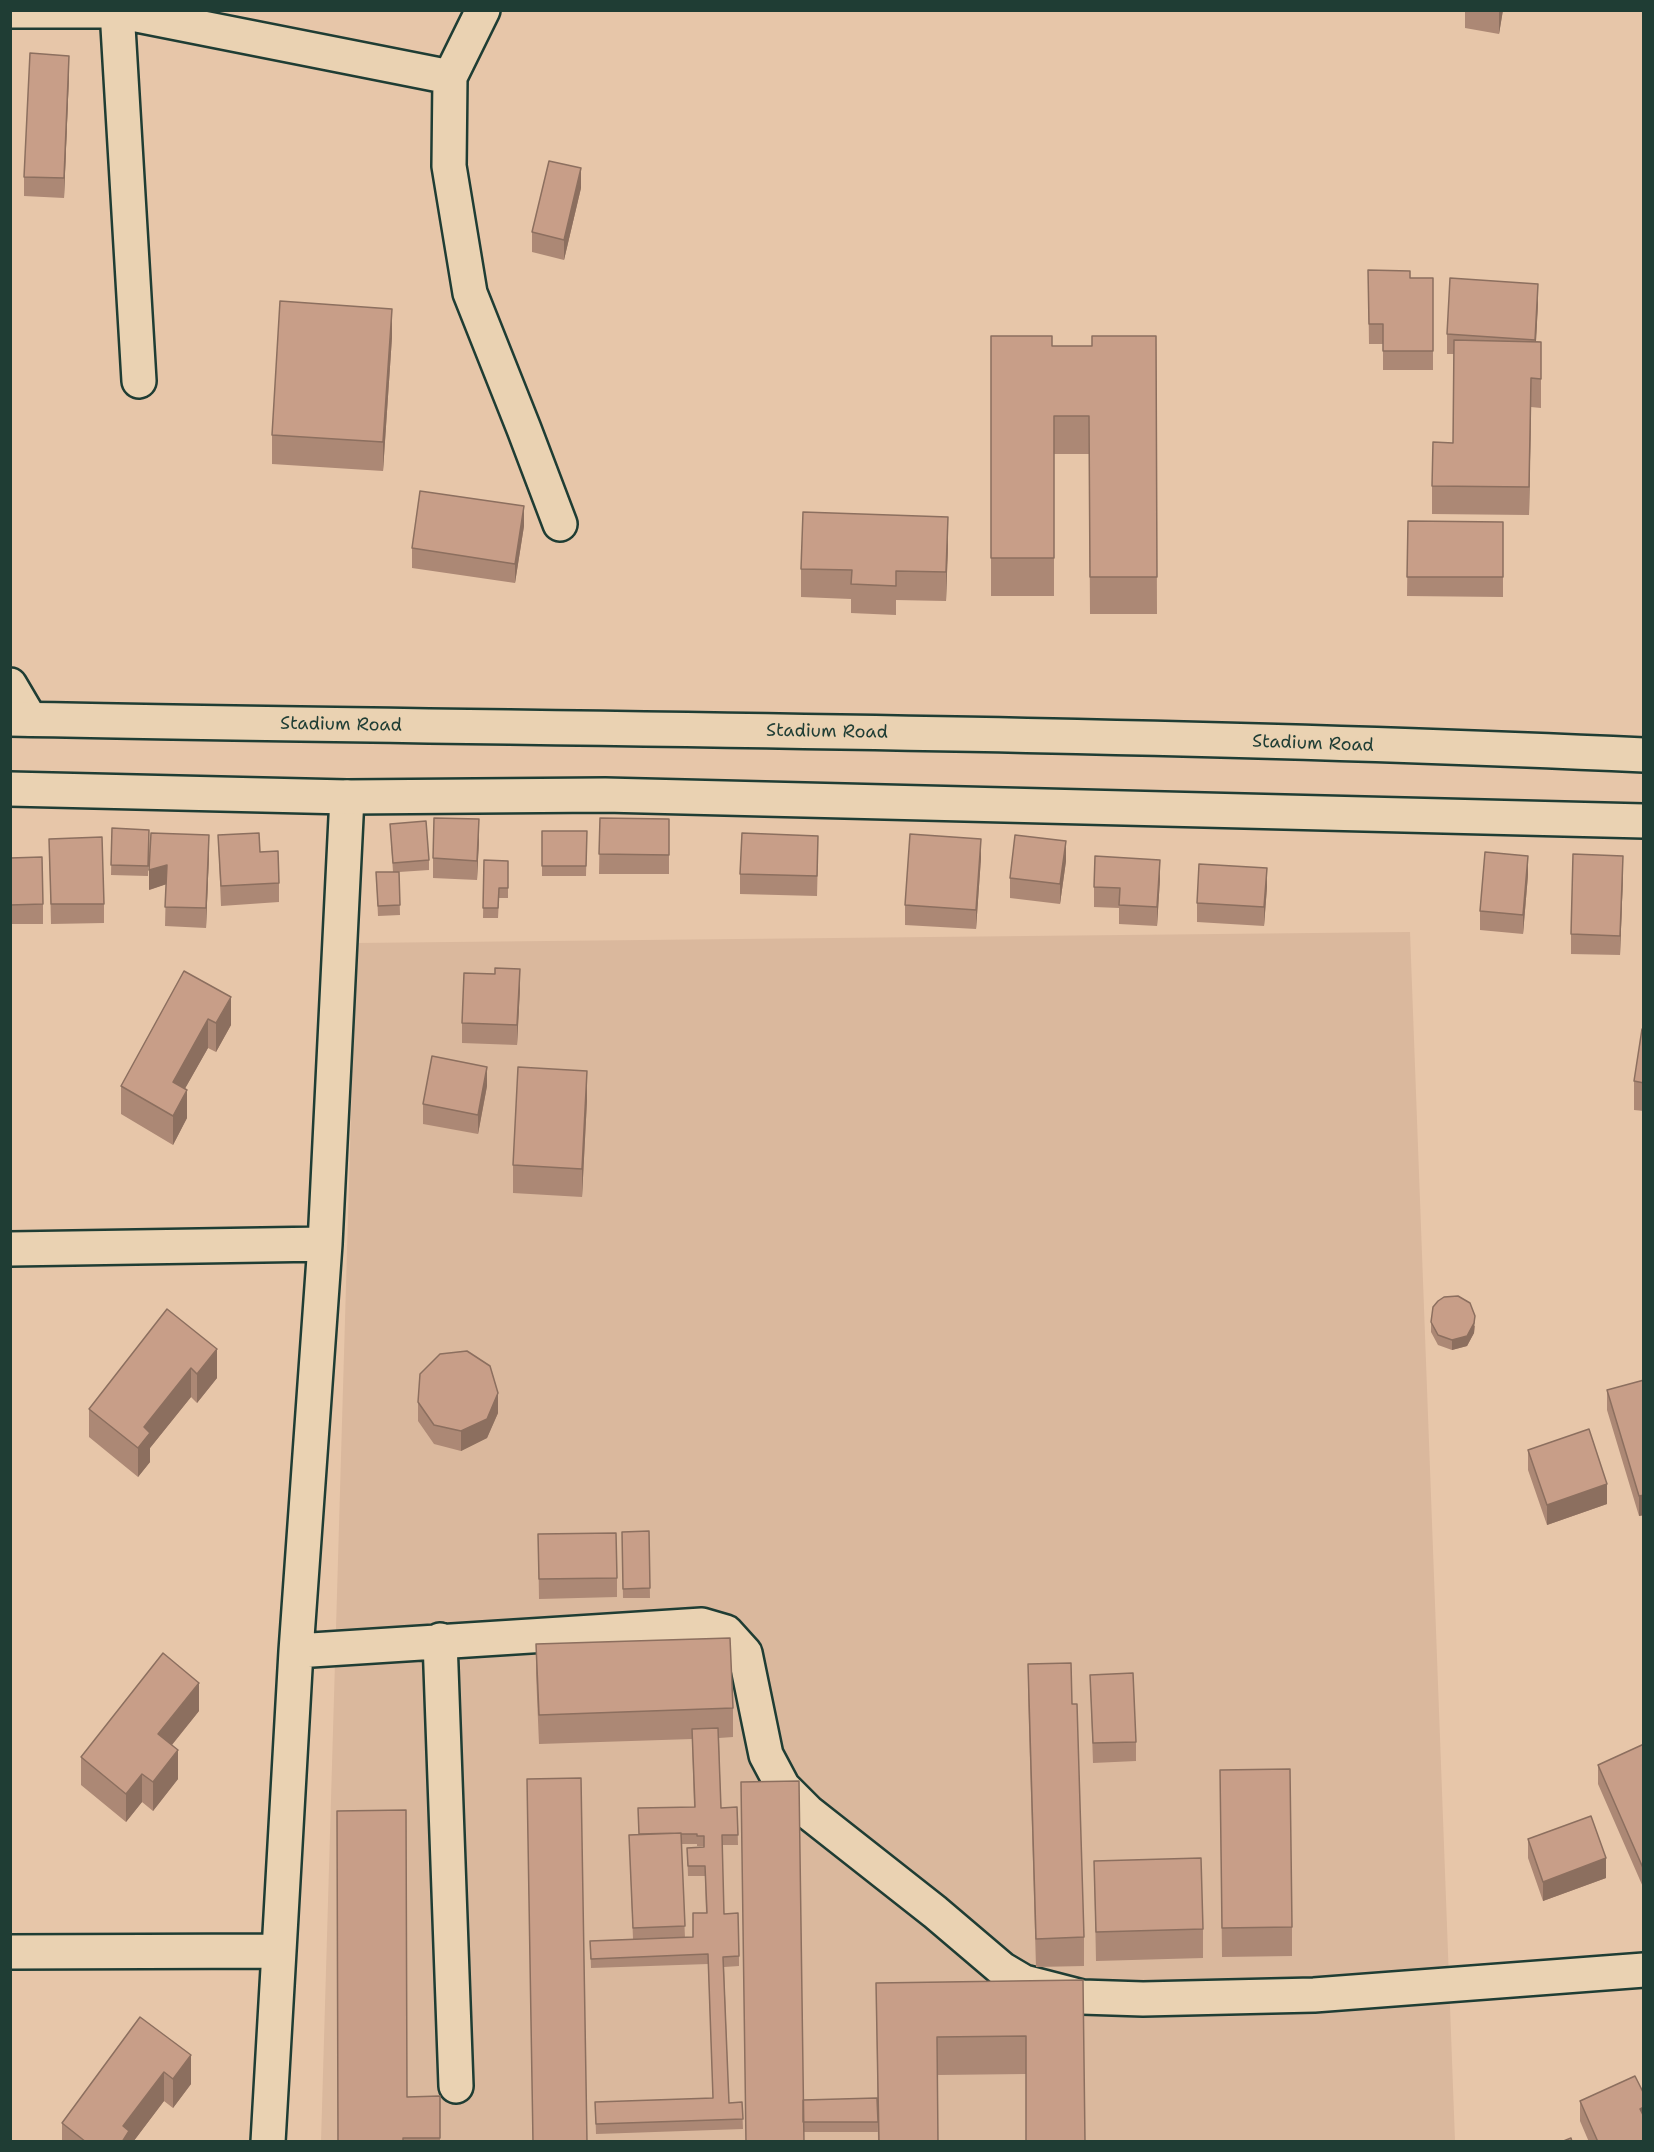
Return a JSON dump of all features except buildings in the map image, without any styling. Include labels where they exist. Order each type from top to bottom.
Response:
[{"type":"street","points":[[483,10],[450,77],[448,166],[470,293],[560,524]]},
{"type":"street","points":[[10,11],[117,11],[450,77]]},
{"type":"street","points":[[117,11],[139,381]]},
{"type":"street","points":[[10,685],[20,719]]},
{"type":"street","name":"Stadium Road","points":[[20,719],[894,733],[1644,755]]},
{"type":"street","points":[[10,789],[347,797],[605,795],[1644,821]]},
{"type":"street","points":[[268,2142],[296,1651],[325,1244],[347,797]]},
{"type":"street","points":[[10,1249],[325,1244]]},
{"type":"street","points":[[296,1651],[702,1625],[726,1632],[745,1653],[766,1755],[783,1787],[808,1812],[935,1912],[1002,1969],[1024,1982],[1082,1997],[1143,1999],[1314,1995],[1644,1970]]},
{"type":"street","points":[[440,1640],[456,2086]]},
{"type":"street","points":[[10,1952],[279,1951]]},
{"type":"shaded area","points":[[1410,932],[1455,2141],[321,2142],[356,943]]}]
